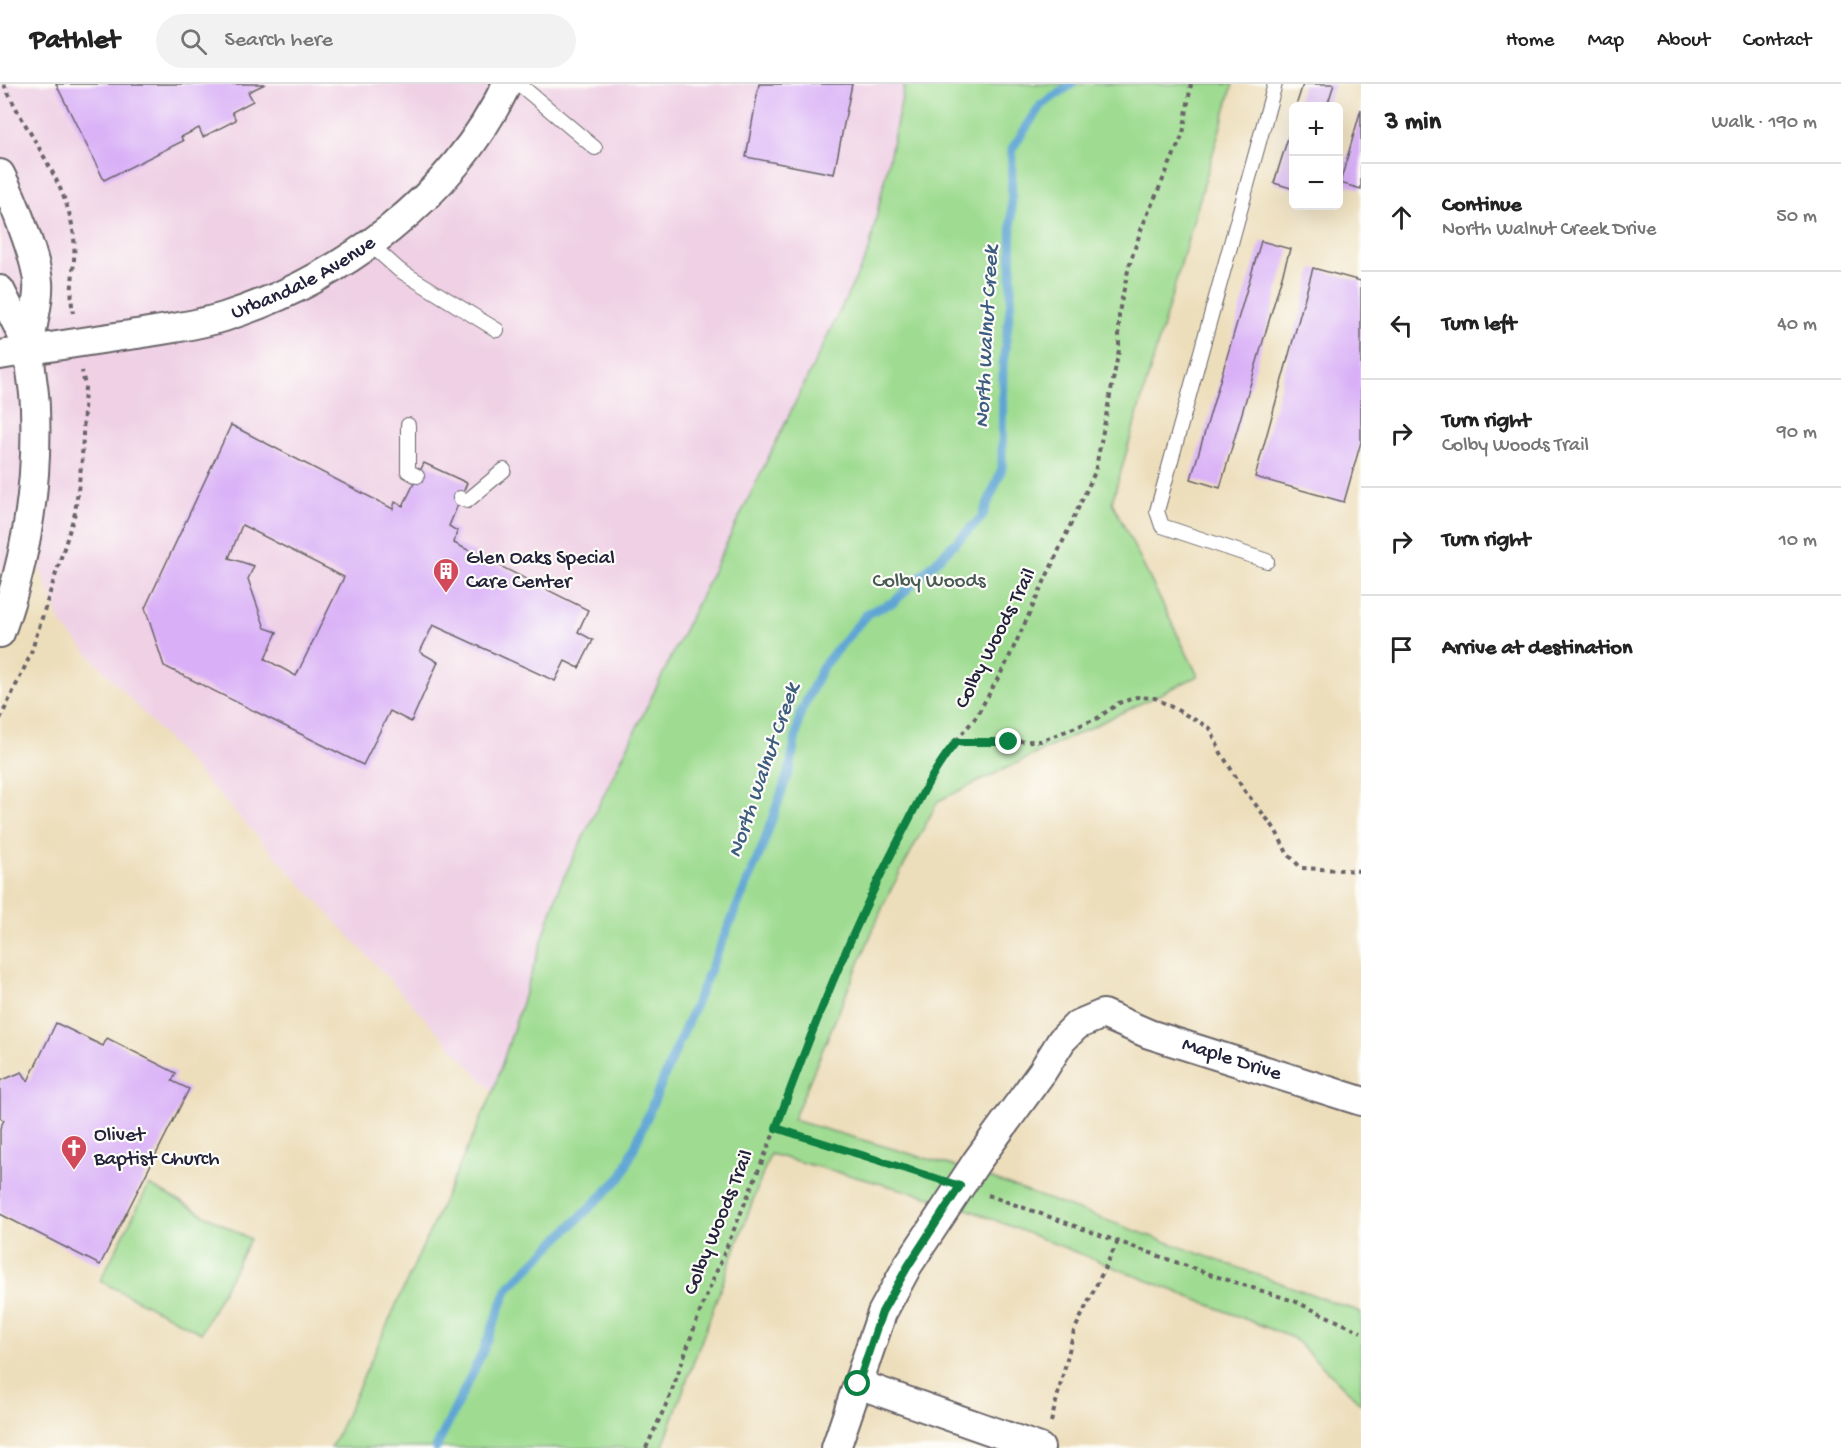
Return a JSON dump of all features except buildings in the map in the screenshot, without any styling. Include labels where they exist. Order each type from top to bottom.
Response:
[{"type":"street","name":"Urbandale Avenue","points":[[0,355],[165,329],[222,317],[278,297],[330,272],[370,244],[429,194],[469,147],[507,84]]},
{"type":"street","points":[[0,174],[23,229],[38,281],[30,350],[35,407],[35,469],[27,535],[12,602],[0,633]]},
{"type":"street","points":[[0,290],[30,350]]},
{"type":"street","name":"Maple Drive","points":[[960,1186],[1062,1040],[1077,1025],[1103,1014],[1149,1034],[1361,1101]]},
{"type":"street","points":[[836,1448],[882,1312],[908,1266],[960,1186]]},
{"type":"street","points":[[858,1384],[1044,1439]]},
{"type":"lane","points":[[519,84],[595,148]]},
{"type":"lane","points":[[1267,561],[1162,526],[1157,511],[1275,84]]},
{"type":"lane","points":[[370,244],[399,270],[497,330]]},
{"type":"lane","points":[[408,425],[408,471],[417,476]]},
{"type":"lane","points":[[460,498],[467,501],[504,470]]},
{"type":"path","name":"Colby Woods Trail","points":[[646,1448],[670,1396],[735,1221],[776,1128],[809,1039],[870,895],[927,784],[976,717],[1006,664],[1095,472],[1119,350],[1119,312],[1130,266],[1142,227],[1183,134],[1191,84]]},
{"type":"path","points":[[956,742],[1041,741],[1096,719],[1119,703],[1137,697],[1155,698],[1210,728],[1244,790],[1275,829],[1287,853],[1301,868],[1361,871]]},
{"type":"path","points":[[776,1128],[960,1186],[1294,1301],[1361,1332]]},
{"type":"path","points":[[1044,1439],[1074,1331],[1118,1241]]},
{"type":"shaded area","points":[[0,84],[905,84],[869,251],[560,885],[493,1092],[62,625],[28,536],[0,633]]},
{"type":"green space","name":"Colby Woods","points":[[905,84],[1233,84],[1112,502],[1198,676],[938,801],[886,899],[793,1120],[970,1171],[1361,1312],[1361,1404],[1293,1338],[949,1202],[770,1154],[662,1448],[331,1448],[493,1092],[560,885],[869,251]]},
{"type":"green space","points":[[149,1185],[250,1239],[201,1333],[100,1281]]},
{"type":"waterway","name":"North Walnut Creek","points":[[436,1448],[483,1351],[508,1288],[622,1176],[762,848],[790,768],[800,714],[823,666],[868,613],[894,602],[982,517],[1002,469],[1003,364],[1011,300],[1012,149],[1041,105],[1072,84]]},
{"type":"place","name":"Glen Oaks Special Care Center","points":[[446,594]]},
{"type":"place","name":"Olivet Baptist Church","points":[[74,1171]]},
{"type":"route","points":[[858,1384],[882,1312],[908,1266],[960,1186],[776,1128],[809,1039],[870,895],[927,784],[946,753],[956,742],[1009,742]]}]
